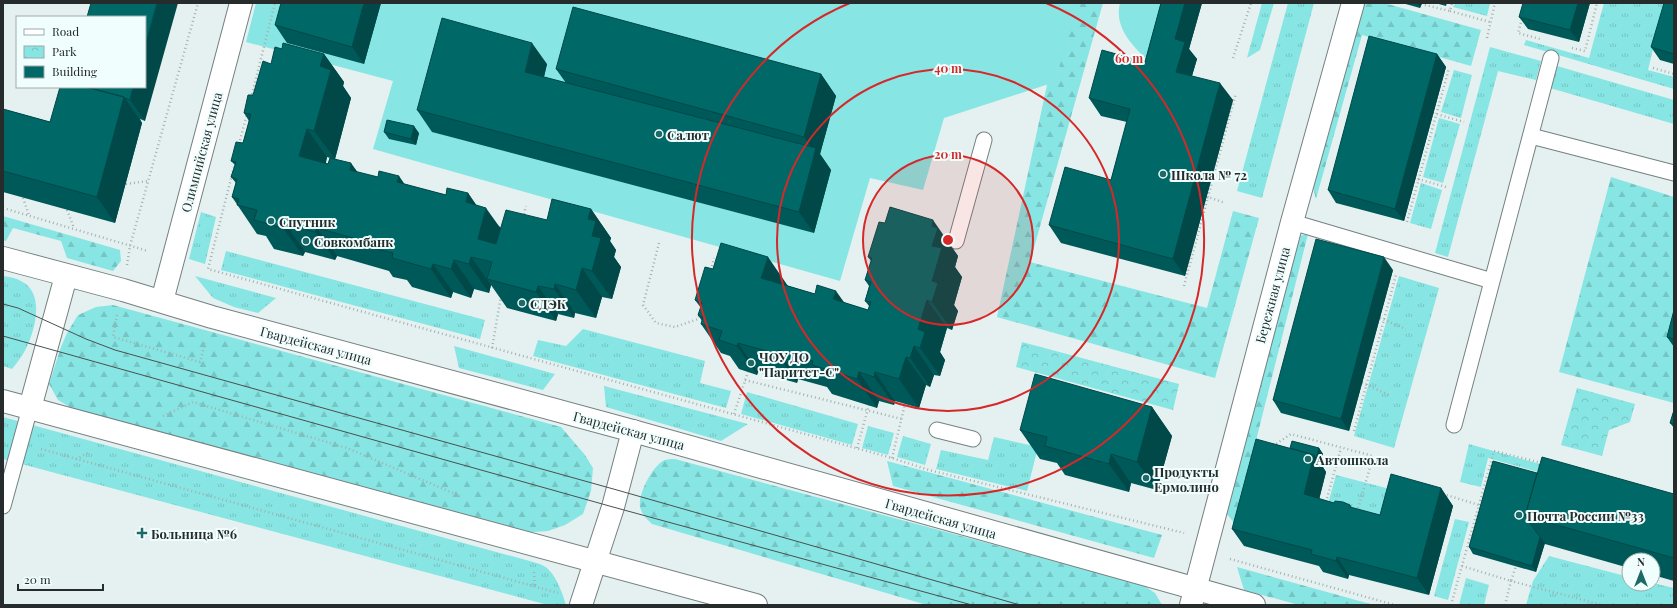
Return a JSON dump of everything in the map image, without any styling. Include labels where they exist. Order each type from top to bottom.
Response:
[{"type":"street","name":"Олимпийская улица","points":[[162,301],[241,3]]},
{"type":"street","name":"Бережная улица","points":[[1193,597],[1292,222],[1353,3]]},
{"type":"street","name":"Гвардейская улица","points":[[3,258],[123,290],[220,319],[633,431],[1193,597],[1254,605]]},
{"type":"street","points":[[30,408],[66,276]]},
{"type":"street","points":[[3,401],[756,605]]},
{"type":"street","points":[[581,605],[613,507],[633,431]]},
{"type":"lane","points":[[1454,425],[1551,58]]},
{"type":"lane","points":[[1531,136],[1674,173]]},
{"type":"lane","points":[[956,241],[984,140]]},
{"type":"lane","points":[[1292,222],[1492,281]]},
{"type":"lane","points":[[3,506],[30,408]]},
{"type":"lane","points":[[937,430],[973,439]]},
{"type":"path","points":[[123,290],[130,246],[198,3]]},
{"type":"path","points":[[250,102],[275,3]]},
{"type":"path","points":[[1233,58],[1251,3]]},
{"type":"path","points":[[1450,11],[1452,3]]},
{"type":"path","points":[[1486,38],[1495,3]]},
{"type":"path","points":[[1570,47],[1585,51],[1597,3]]},
{"type":"path","points":[[1421,4],[1490,22]]},
{"type":"path","points":[[1523,18],[1518,33],[1540,39]]},
{"type":"path","points":[[1408,222],[1417,178],[1449,68]]},
{"type":"path","points":[[1653,68],[1674,74]]},
{"type":"path","points":[[1184,286],[1236,93]]},
{"type":"path","points":[[239,147],[248,109]]},
{"type":"path","points":[[1435,113],[1464,122]]},
{"type":"path","points":[[235,163],[208,269],[857,448],[929,470],[1190,534]]},
{"type":"path","points":[[1417,178],[1446,187]]},
{"type":"path","points":[[126,184],[148,181]]},
{"type":"path","points":[[23,198],[29,216]]},
{"type":"path","points":[[1207,198],[1225,204]]},
{"type":"path","points":[[522,221],[526,206]]},
{"type":"path","points":[[3,208],[174,258]]},
{"type":"path","points":[[67,210],[74,229]]},
{"type":"path","points":[[659,243],[643,305],[656,323],[675,328],[698,319],[700,312]]},
{"type":"path","points":[[710,273],[714,258]]},
{"type":"path","points":[[1354,431],[1397,271]]},
{"type":"path","points":[[492,348],[503,289]]},
{"type":"path","points":[[1380,318],[1406,329]]},
{"type":"path","points":[[112,337],[200,362]]},
{"type":"path","points":[[734,414],[748,372]]},
{"type":"path","points":[[745,380],[902,419]]},
{"type":"path","points":[[1362,383],[1389,395]]},
{"type":"path","points":[[193,402],[347,448]]},
{"type":"path","points":[[892,458],[905,404]]},
{"type":"path","points":[[857,448],[869,405]]},
{"type":"path","points":[[1277,449],[1271,448],[1291,434],[1373,456]]},
{"type":"path","points":[[20,443],[559,593],[557,600]]},
{"type":"path","points":[[1324,508],[1341,448]]},
{"type":"path","points":[[1451,605],[1494,450],[1546,464]]},
{"type":"path","points":[[1352,514],[1356,515],[1371,464]]},
{"type":"path","points":[[1442,494],[1479,505]]},
{"type":"path","points":[[1232,560],[1395,605]]},
{"type":"path","points":[[1462,566],[1511,581],[1602,605]]},
{"type":"path","points":[[1505,605],[1516,566]]},
{"type":"green space","name":"Салют","points":[[256,3],[1078,3],[1055,82],[944,118],[923,190],[870,178],[840,281],[373,149],[393,81],[246,42]]},
{"type":"green space","points":[[968,3],[1103,3],[1030,262],[1207,308],[1233,211],[1259,218],[1215,378],[997,317],[1047,85]]},
{"type":"green space","points":[[1120,3],[1171,3],[1154,66],[1133,46],[1123,30],[1119,13]]},
{"type":"green space","points":[[1262,3],[1274,3],[1260,50],[1247,58]]},
{"type":"green space","points":[[1288,3],[1314,3],[1262,198],[1237,191]]},
{"type":"green space","points":[[1361,3],[1384,3],[1481,30],[1471,66],[1362,35],[1316,199],[1313,188]]},
{"type":"green space","points":[[1455,3],[1490,3],[1487,16],[1453,7]]},
{"type":"green space","points":[[1604,3],[1664,3],[1648,70],[1674,77],[1674,89],[1524,45],[1526,40],[1589,58]]},
{"type":"green space","points":[[1490,47],[1541,61],[1536,80],[1498,71],[1448,257],[1435,253]]},
{"type":"green space","points":[[1557,66],[1674,100],[1674,124],[1550,88]]},
{"type":"green space","points":[[1454,70],[1472,75],[1461,118],[1441,112]]},
{"type":"green space","points":[[1439,118],[1460,124],[1443,183],[1423,177]]},
{"type":"green space","points":[[1611,177],[1674,197],[1674,403],[1559,372]]},
{"type":"green space","points":[[1421,183],[1442,190],[1431,229],[1410,223]]},
{"type":"green space","points":[[201,212],[216,217],[205,264],[189,259]]},
{"type":"green space","points":[[3,216],[120,250],[121,261],[113,271],[67,258],[61,241],[13,228],[6,241],[3,240]]},
{"type":"green space","points":[[1308,234],[1235,524],[1223,509],[1299,236]]},
{"type":"green space","points":[[226,251],[485,320],[480,339],[221,270]]},
{"type":"green space","points":[[3,276],[19,280],[29,287],[34,295],[36,305],[36,315],[31,336],[23,354],[12,369],[3,366]]},
{"type":"green space","points":[[195,276],[276,298],[258,313],[234,307],[213,298]]},
{"type":"green space","points":[[1399,276],[1439,288],[1394,448],[1354,436]]},
{"type":"green space","points":[[113,305],[561,427],[585,455],[593,468],[591,491],[583,514],[565,525],[548,531],[520,533],[80,413],[58,400],[49,384],[61,347],[67,333],[78,315],[96,307]]},
{"type":"green space","points":[[583,329],[705,361],[700,383],[731,391],[726,408],[533,356],[538,340],[566,346]]},
{"type":"green space","points":[[1022,342],[1179,384],[1173,410],[1016,367]]},
{"type":"green space","points":[[454,346],[555,374],[543,390],[459,368]]},
{"type":"green space","points":[[604,386],[748,424],[721,441],[606,407]]},
{"type":"green space","points":[[1577,388],[1635,404],[1630,422],[1609,430],[1602,456],[1561,445]]},
{"type":"green space","points":[[747,392],[858,424],[852,445],[741,414]]},
{"type":"green space","points":[[3,417],[538,563],[552,573],[561,589],[566,605],[548,605],[3,459]]},
{"type":"green space","points":[[868,426],[894,433],[888,455],[862,448]]},
{"type":"green space","points":[[903,436],[931,444],[925,465],[897,457]]},
{"type":"green space","points":[[994,437],[1038,447],[1027,491],[936,469],[941,450],[988,460]]},
{"type":"green space","points":[[1469,444],[1674,502],[1674,510],[1488,458],[1481,487],[1460,482]]},
{"type":"green space","points":[[675,459],[1143,585],[1155,593],[1162,605],[927,605],[652,524],[643,515],[640,507],[643,488],[654,469],[659,464],[666,460]]},
{"type":"green space","points":[[887,461],[1162,535],[1154,558],[893,486]]},
{"type":"green space","points":[[1336,475],[1394,490],[1386,519],[1328,504]]},
{"type":"green space","points":[[1455,519],[1469,522],[1448,600],[1434,596]]},
{"type":"green space","points":[[1549,556],[1621,575],[1621,592],[1661,592],[1661,585],[1674,588],[1674,605],[1526,605],[1533,581]]},
{"type":"green space","points":[[1237,567],[1374,605],[1299,605],[1244,590]]},
{"type":"green space","points":[[1466,578],[1489,585],[1484,605],[1459,605]]},
{"type":"building","points":[[91,3],[157,3],[146,42],[146,16],[87,16]]},
{"type":"building","points":[[281,3],[364,3],[352,47],[275,25]]},
{"type":"building","points":[[1161,3],[1185,3],[1175,39],[1185,42],[1176,72],[1220,83],[1173,259],[1049,225],[1065,167],[1111,180],[1130,109],[1089,98],[1102,50],[1145,62]]},
{"type":"building","points":[[1523,3],[1578,3],[1570,30],[1519,17]]},
{"type":"building","points":[[1664,3],[1674,3],[1674,54],[1651,47]]},
{"type":"building","points":[[573,7],[821,74],[804,137],[556,69]]},
{"type":"building","points":[[442,18],[532,43],[525,72],[816,148],[799,212],[417,110]]},
{"type":"building","points":[[1369,36],[1437,54],[1395,209],[1328,190]]},
{"type":"building","points":[[283,43],[324,54],[320,66],[331,70],[314,131],[307,129],[299,156],[328,164],[330,158],[351,163],[350,170],[378,177],[379,171],[399,176],[397,182],[446,195],[447,188],[468,193],[466,202],[486,208],[478,239],[496,244],[506,210],[547,220],[552,199],[591,209],[588,219],[596,221],[592,236],[601,238],[592,271],[582,268],[576,290],[555,284],[554,289],[538,286],[536,292],[487,279],[492,262],[471,257],[469,264],[454,260],[451,269],[433,264],[431,269],[392,258],[393,253],[373,248],[375,244],[317,228],[315,232],[285,223],[283,228],[254,220],[257,210],[237,205],[239,199],[232,197],[237,179],[231,177],[236,162],[231,161],[236,142],[243,143],[251,114],[244,113],[248,95],[253,95],[263,61],[271,64],[275,47],[282,49]]},
{"type":"building","points":[[60,88],[90,88],[124,97],[97,197],[3,171],[3,109],[50,122]]},
{"type":"building","points":[[90,88],[133,88],[130,100]]},
{"type":"building","points":[[387,120],[414,126],[411,139],[384,132]]},
{"type":"building","points":[[890,207],[933,220],[932,226],[938,228],[932,246],[942,248],[932,281],[938,283],[932,302],[927,300],[918,329],[925,332],[920,348],[914,346],[910,358],[906,357],[899,379],[875,372],[874,377],[859,372],[857,379],[812,365],[813,361],[778,350],[777,354],[738,343],[737,346],[719,340],[722,331],[701,324],[703,317],[698,315],[702,303],[695,300],[705,267],[713,269],[721,243],[768,257],[761,278],[815,294],[817,285],[836,291],[833,299],[868,310],[871,302],[865,301],[871,282],[865,280],[872,258],[868,257],[879,222],[885,223]]},
{"type":"building","points":[[1316,239],[1384,257],[1341,419],[1273,400]]},
{"type":"building","points":[[1674,310],[1674,339],[1667,337]]},
{"type":"building","points":[[1035,374],[1152,407],[1137,462],[1111,454],[1109,464],[1045,446],[1047,437],[1020,430]]},
{"type":"building","points":[[1674,410],[1674,424],[1670,423]]},
{"type":"building","points":[[1256,439],[1314,455],[1304,494],[1334,503],[1335,501],[1343,502],[1350,505],[1350,507],[1380,515],[1391,474],[1441,488],[1417,578],[1337,557],[1336,561],[1311,554],[1312,550],[1232,529]]},
{"type":"building","points":[[1292,441],[1319,448],[1316,458],[1314,455],[1290,448]]},
{"type":"building","points":[[1542,457],[1674,494],[1674,558],[1661,554],[1661,552],[1653,552],[1525,516]]},
{"type":"building","name":"Почта России №33","points":[[1493,461],[1537,473],[1525,516],[1540,537],[1532,566],[1469,547]]},
{"type":"tram line","points":[[3,304],[18,308],[86,339],[115,350],[617,490],[1020,605]]},
{"type":"tram line","points":[[3,336],[613,507],[972,605]]},
{"type":"place","name":"Салют","points":[[659,134]]},
{"type":"place","name":"Школа № 72","points":[[1163,174]]},
{"type":"place","name":"Спутник","points":[[271,221]]},
{"type":"place","name":"Совкомбанк","points":[[306,241]]},
{"type":"place","name":"СДЭК","points":[[522,303]]},
{"type":"place","name":"ЧОУ ДО \"Паритет-С\"","points":[[751,363]]},
{"type":"place","name":"Автошкола","points":[[1308,459]]},
{"type":"place","name":"Продукты Ермолино","points":[[1146,478]]},
{"type":"place","name":"Почта России №33","points":[[1519,515]]},
{"type":"place","name":"Больница №6","points":[[142,533]]}]
